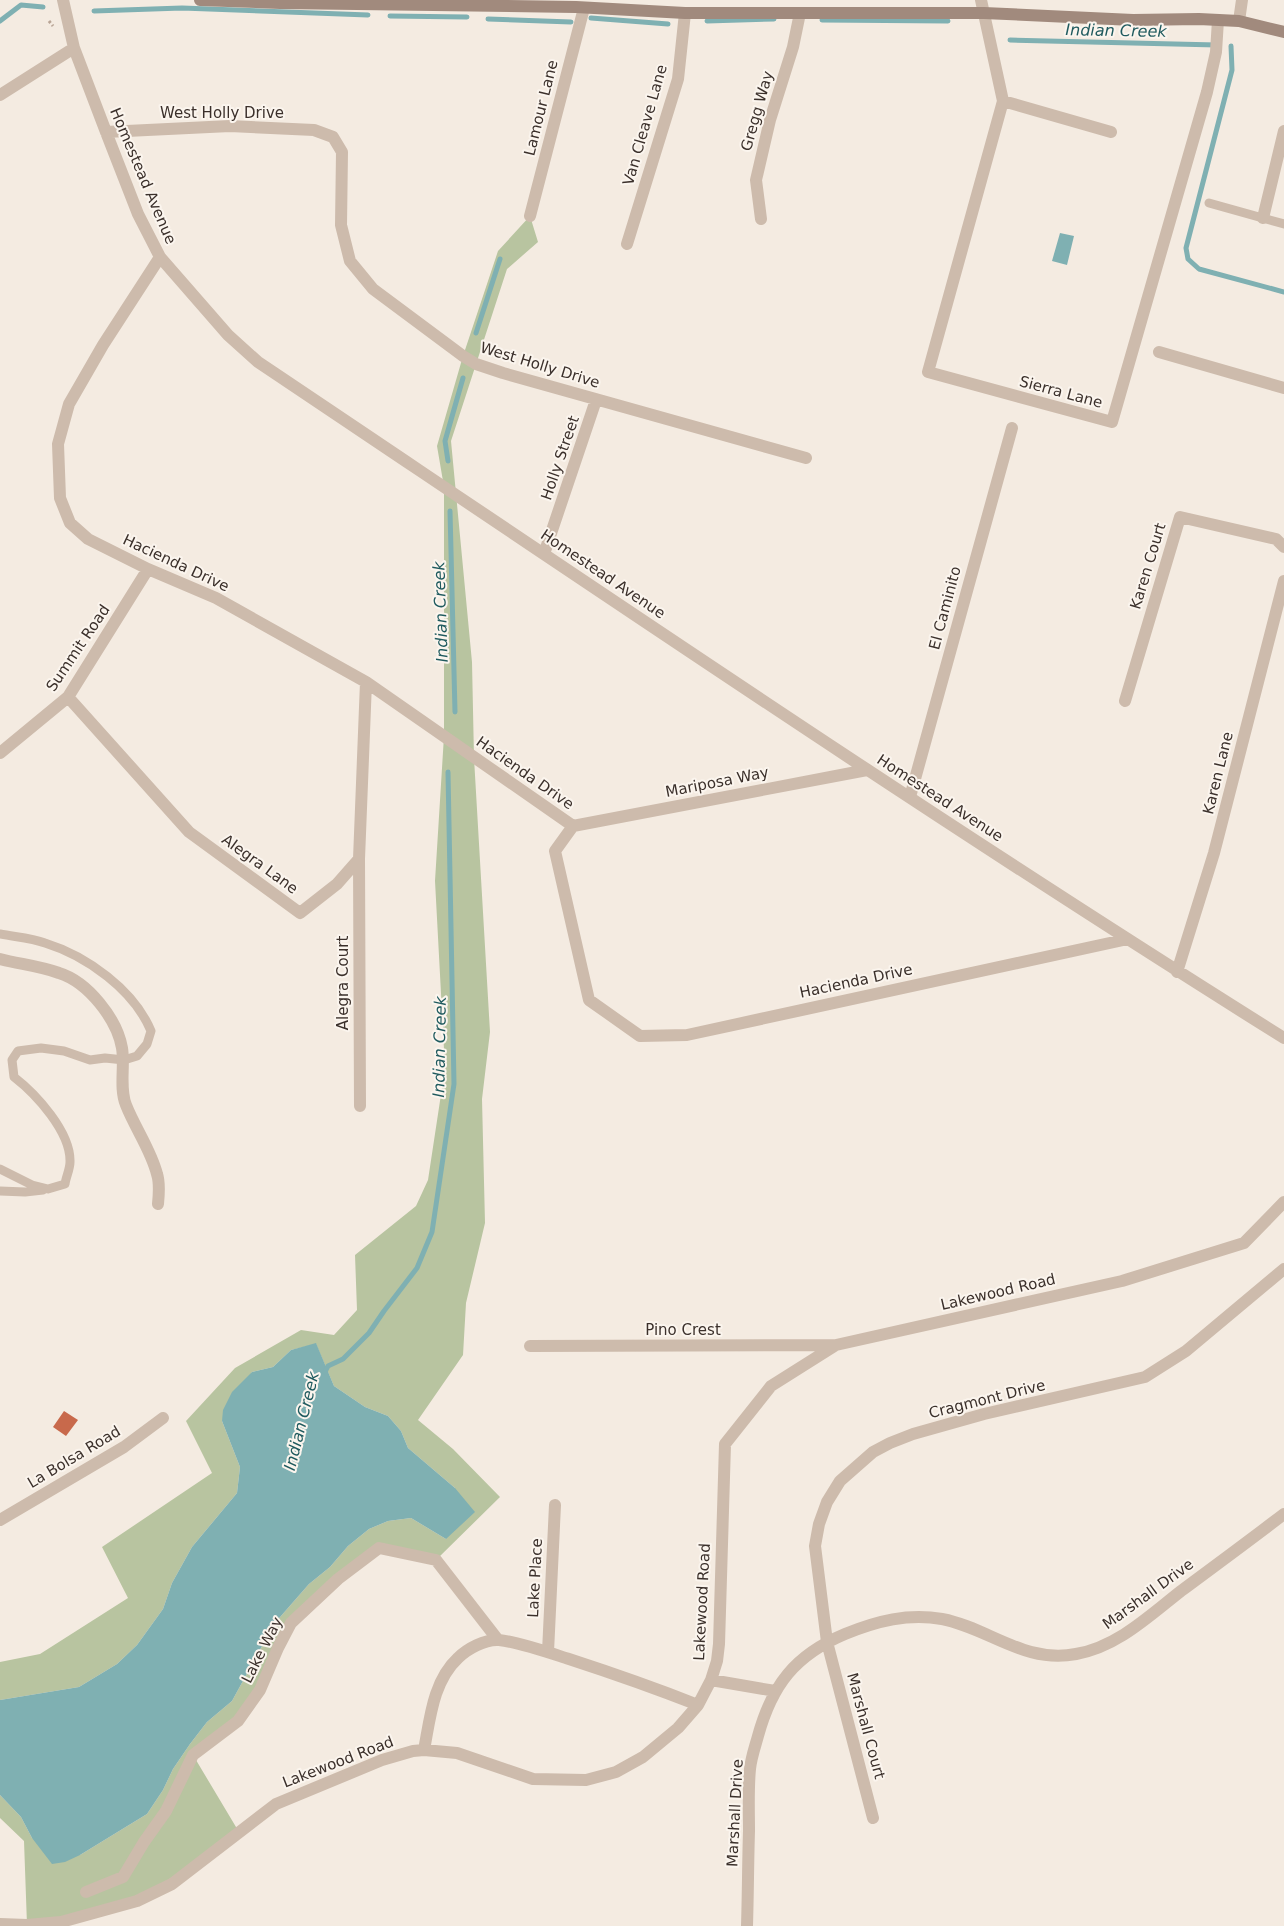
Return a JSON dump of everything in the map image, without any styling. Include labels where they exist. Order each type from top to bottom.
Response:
[{"type":"street","name":"Homestead Avenue","points":[[63,0],[74,48],[138,214],[160,257],[228,335],[258,362],[867,770],[1177,972],[1284,1038]]},
{"type":"street","points":[[200,0],[290,4],[579,5],[685,13],[984,13],[1133,20],[1239,21],[1284,32]]},
{"type":"street","name":"Sierra Lane","points":[[981,0],[1003,101],[928,372],[1112,422],[1207,92],[1216,52],[1218,20]]},
{"type":"street","points":[[1239,21],[1242,0]]},
{"type":"street","name":"Lamour Lane","points":[[530,216],[579,5]]},
{"type":"street","name":"Van Cleave Lane","points":[[627,244],[678,79],[685,13]]},
{"type":"street","name":"Gregg Way","points":[[761,219],[756,180],[770,120],[793,47],[800,13]]},
{"type":"street","points":[[0,95],[74,48]]},
{"type":"street","points":[[1003,101],[1111,132]]},
{"type":"street","name":"West Holly Drive","points":[[106,132],[230,126],[314,130],[333,136],[342,152],[341,225],[350,261],[373,288],[476,364],[596,400],[806,458]]},
{"type":"street","points":[[1263,218],[1284,131]]},
{"type":"street","name":"Hacienda Drive","points":[[160,257],[103,346],[69,404],[58,444],[60,498],[70,523],[88,539],[148,570],[216,598],[366,682],[573,826],[555,851],[589,1000],[640,1036],[687,1035],[1128,939]]},
{"type":"street","points":[[1158,352],[1284,388]]},
{"type":"street","name":"Holly Street","points":[[544,554],[596,400]]},
{"type":"street","name":"El Caminito","points":[[910,797],[1012,428]]},
{"type":"street","name":"Karen Court","points":[[1125,701],[1180,517],[1276,539],[1284,547]]},
{"type":"street","name":"Summit Road","points":[[0,753],[68,697],[148,570]]},
{"type":"street","name":"Karen Lane","points":[[1177,972],[1214,853],[1284,581]]},
{"type":"street","points":[[359,859],[366,682]]},
{"type":"street","name":"Alegra Lane","points":[[68,697],[189,832],[300,913],[337,884],[359,859]]},
{"type":"street","name":"Mariposa Way","points":[[573,826],[867,770]]},
{"type":"street","name":"Alegra Court","points":[[359,859],[360,1106]]},
{"type":"street","points":[[0,960],[60,973],[79,983],[113,1020],[120,1039],[124,1060],[122,1075],[124,1102],[158,1174],[158,1204]]},
{"type":"street","name":"Lakewood Road","points":[[0,1924],[27,1925],[61,1922],[137,1902],[172,1884],[276,1804],[382,1760],[413,1751],[424,1750],[457,1754],[533,1779],[586,1780],[616,1772],[643,1757],[678,1728],[698,1705],[711,1680],[717,1661],[719,1644],[725,1444],[771,1386],[836,1345],[1122,1281],[1244,1243],[1284,1202]]},
{"type":"street","name":"Cragmont Drive","points":[[827,1642],[815,1546],[816,1539],[827,1502],[840,1481],[860,1463],[890,1443],[914,1434],[984,1414],[1146,1377],[1186,1351],[1284,1269]]},
{"type":"street","name":"Pino Crest","points":[[530,1346],[836,1345]]},
{"type":"street","name":"La Bolsa Road","points":[[0,1520],[124,1447],[163,1418]]},
{"type":"street","name":"Lake Place","points":[[548,1652],[555,1505]]},
{"type":"street","name":"Marshall Drive","points":[[747,1926],[750,1767],[762,1721],[775,1691],[796,1665],[827,1642],[868,1625],[906,1617],[926,1616],[945,1620],[1020,1650],[1041,1655],[1061,1656],[1090,1651],[1121,1636],[1284,1514]]},
{"type":"street","name":"Lake Way","points":[[86,1892],[123,1877],[144,1842],[166,1811],[193,1755],[238,1721],[260,1690],[291,1623],[338,1579],[379,1548],[436,1560],[498,1640]]},
{"type":"street","points":[[424,1750],[432,1706],[448,1670],[458,1658],[470,1649],[498,1640],[548,1652],[646,1684],[698,1705]]},
{"type":"street","name":"Marshall Court","points":[[827,1642],[873,1818]]},
{"type":"street","points":[[711,1680],[775,1691]]},
{"type":"lane","points":[[1209,202],[1284,224]]},
{"type":"lane","points":[[0,934],[44,943],[72,954],[124,990],[145,1016],[151,1031],[148,1044],[137,1056],[124,1060],[105,1058],[90,1060],[64,1051],[41,1048],[18,1051],[12,1060],[14,1077],[28,1088],[64,1135],[70,1161],[65,1184],[48,1189],[25,1192],[0,1192]]},
{"type":"lane","points":[[0,1169],[32,1185],[48,1189]]},
{"type":"green space","points":[[530,216],[538,242],[507,269],[451,441],[472,662],[474,758],[490,1032],[482,1099],[485,1223],[466,1303],[463,1355],[418,1420],[453,1449],[500,1497],[436,1560],[379,1548],[291,1623],[238,1721],[193,1755],[239,1832],[137,1901],[27,1925],[24,1841],[0,1818],[0,1795],[21,1817],[32,1838],[80,1855],[147,1814],[190,1744],[207,1722],[232,1701],[274,1624],[309,1584],[330,1567],[348,1546],[369,1529],[388,1521],[411,1518],[446,1539],[455,1488],[408,1448],[401,1431],[388,1416],[365,1407],[334,1386],[316,1344],[291,1350],[273,1367],[252,1372],[222,1421],[240,1467],[237,1493],[192,1547],[172,1583],[163,1609],[137,1645],[117,1664],[79,1687],[0,1700],[0,1662],[40,1654],[128,1598],[102,1547],[212,1473],[186,1421],[235,1368],[301,1330],[334,1335],[357,1310],[355,1255],[416,1206],[428,1180],[445,1068],[435,881],[444,736],[444,487],[437,446],[463,356],[498,251]]},
{"type":"water","points":[[1060,233],[1074,236],[1067,265],[1052,261]]},
{"type":"water","points":[[316,1343],[334,1386],[365,1407],[388,1416],[401,1431],[408,1448],[455,1488],[475,1512],[446,1539],[411,1518],[388,1521],[369,1529],[348,1546],[330,1567],[309,1584],[274,1624],[232,1701],[207,1722],[190,1744],[147,1814],[80,1855],[65,1862],[52,1864],[32,1838],[21,1817],[0,1795],[0,1700],[79,1687],[117,1664],[137,1645],[163,1609],[172,1583],[192,1547],[237,1493],[240,1467],[222,1421],[223,1410],[232,1392],[252,1372],[273,1367],[291,1350]]},
{"type":"building","points":[[64,1411],[78,1420],[66,1436],[53,1427]]},
{"type":"waterway","points":[[0,21],[21,5],[43,7]]},
{"type":"waterway","points":[[94,11],[182,8],[368,15]]},
{"type":"waterway","points":[[390,16],[467,17]]},
{"type":"waterway","name":"Indian Creek","points":[[591,18],[668,24]]},
{"type":"waterway","points":[[488,19],[571,22]]},
{"type":"waterway","name":"Indian Creek","points":[[707,21],[774,19]]},
{"type":"waterway","name":"Indian Creek","points":[[822,20],[948,21]]},
{"type":"waterway","name":"Indian Creek","points":[[1010,40],[1217,45]]},
{"type":"waterway","points":[[1231,46],[1232,70],[1186,248],[1188,259],[1199,269],[1284,292]]},
{"type":"waterway","name":"Indian Creek","points":[[476,333],[500,259]]},
{"type":"waterway","name":"Indian Creek","points":[[448,461],[445,441],[463,378]]},
{"type":"waterway","name":"Indian Creek","points":[[450,511],[455,712]]},
{"type":"waterway","name":"Indian Creek","points":[[325,1372],[328,1366],[343,1359],[369,1333],[417,1268],[432,1232],[454,1084],[448,772]]}]
